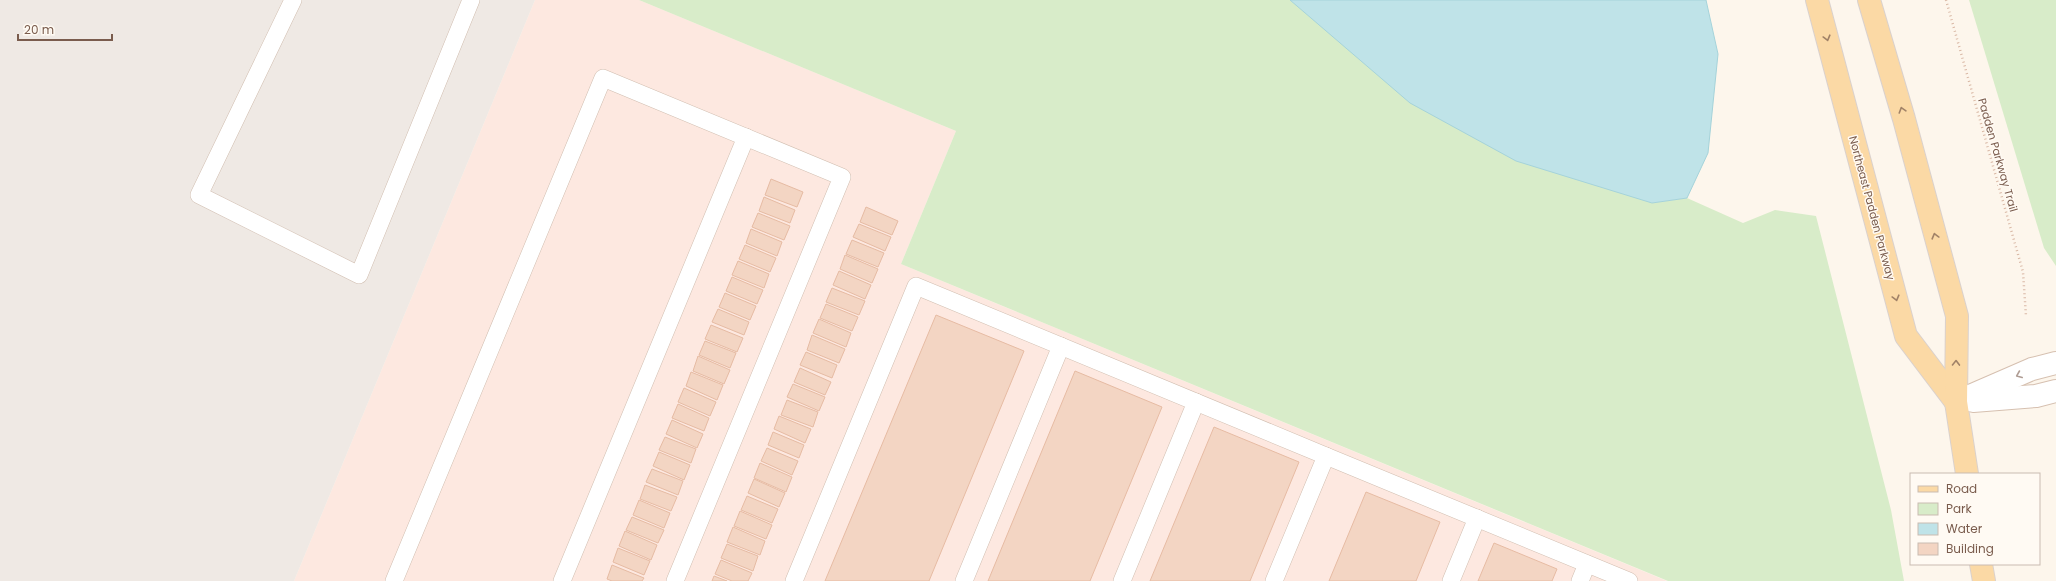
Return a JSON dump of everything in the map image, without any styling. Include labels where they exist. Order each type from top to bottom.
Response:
[{"type":"main road","name":"Northeast Padden Parkway","points":[[1817,0],[1906,336],[1956,402]]},
{"type":"main road","name":"Northeast Padden Parkway","points":[[1869,0],[1904,119],[1957,316],[1956,402],[1967,473]]},
{"type":"main road","points":[[1981,565],[1984,581]]},
{"type":"street","points":[[1956,402],[2032,369],[2056,363]]},
{"type":"street","points":[[1956,402],[2036,396],[2056,390]]},
{"type":"lane","points":[[293,0],[198,195],[359,276],[470,0]]},
{"type":"lane","points":[[394,581],[603,78],[842,177],[675,581]]},
{"type":"lane","points":[[562,581],[746,137]]},
{"type":"lane","points":[[794,581],[916,286],[1629,581]]},
{"type":"lane","points":[[964,581],[1061,346]]},
{"type":"lane","points":[[1122,581],[1196,402]]},
{"type":"lane","points":[[1274,581],[1326,456]]},
{"type":"lane","points":[[1451,581],[1477,518]]},
{"type":"lane","points":[[1580,581],[1587,564]]},
{"type":"path","name":"Padden Parkway Trail","points":[[1946,0],[2023,272],[2026,316]]},
{"type":"shaded area","points":[[0,0],[535,0],[294,581],[0,581]]},
{"type":"shaded area","points":[[535,0],[639,0],[956,131],[901,264],[1667,581],[294,581]]},
{"type":"green space","points":[[639,0],[1290,0],[1302,9],[1652,203],[1687,198],[1743,223],[1775,210],[1816,216],[1891,510],[1904,581],[1668,581],[901,264],[956,131]]},
{"type":"green space","points":[[1969,0],[2056,0],[2056,266],[2044,248]]},
{"type":"water","points":[[1290,0],[1706,0],[1718,54],[1708,153],[1687,198],[1652,203],[1516,161],[1410,103]]},
{"type":"building","points":[[771,179],[803,192],[797,207],[765,195]]},
{"type":"building","points":[[764,197],[795,210],[790,223],[759,211]]},
{"type":"building","points":[[866,207],[898,221],[892,235],[860,222]]},
{"type":"building","points":[[758,213],[790,226],[784,240],[752,227]]},
{"type":"building","points":[[859,224],[891,237],[885,251],[853,237]]},
{"type":"building","points":[[751,229],[782,242],[777,256],[746,243]]},
{"type":"building","points":[[852,240],[884,253],[878,267],[846,254]]},
{"type":"building","points":[[745,245],[776,258],[770,272],[739,259]]},
{"type":"building","points":[[845,255],[878,269],[872,283],[840,269]]},
{"type":"building","points":[[738,261],[769,274],[764,288],[732,275]]},
{"type":"building","points":[[839,271],[871,285],[865,299],[833,285]]},
{"type":"building","points":[[732,277],[763,290],[757,304],[726,291]]},
{"type":"building","points":[[832,288],[865,301],[859,315],[826,302]]},
{"type":"building","points":[[725,293],[756,306],[750,320],[719,307]]},
{"type":"building","points":[[826,304],[858,317],[852,331],[820,318]]},
{"type":"building","points":[[718,309],[749,322],[744,335],[712,322]]},
{"type":"building","points":[[936,315],[1024,351],[929,581],[825,581]]},
{"type":"building","points":[[819,319],[851,333],[846,347],[813,333]]},
{"type":"building","points":[[711,325],[743,338],[737,352],[705,339]]},
{"type":"building","points":[[812,335],[845,349],[839,363],[807,350]]},
{"type":"building","points":[[705,341],[736,353],[730,368],[699,355]]},
{"type":"building","points":[[806,352],[837,365],[832,378],[800,365]]},
{"type":"building","points":[[698,356],[730,370],[724,384],[693,371]]},
{"type":"building","points":[[800,368],[831,382],[825,395],[794,382]]},
{"type":"building","points":[[1075,371],[1162,407],[1090,581],[988,581]]},
{"type":"building","points":[[691,372],[723,385],[717,400],[686,386]]},
{"type":"building","points":[[793,384],[825,397],[819,411],[787,397]]},
{"type":"building","points":[[684,388],[716,402],[710,416],[678,402]]},
{"type":"building","points":[[787,400],[818,412],[813,427],[781,415]]},
{"type":"building","points":[[678,404],[709,418],[704,431],[672,418]]},
{"type":"building","points":[[779,416],[811,429],[805,443],[774,429]]},
{"type":"building","points":[[672,420],[703,434],[697,448],[666,434]]},
{"type":"building","points":[[1214,427],[1299,462],[1250,581],[1150,581]]},
{"type":"building","points":[[773,432],[804,445],[799,458],[768,445]]},
{"type":"building","points":[[665,437],[696,449],[691,463],[659,450]]},
{"type":"building","points":[[767,448],[798,461],[792,475],[761,461]]},
{"type":"building","points":[[659,452],[690,465],[684,480],[653,466]]},
{"type":"building","points":[[760,463],[792,477],[786,492],[754,478]]},
{"type":"building","points":[[652,469],[683,481],[678,495],[646,482]]},
{"type":"building","points":[[754,479],[785,493],[779,507],[748,493]]},
{"type":"building","points":[[645,485],[677,497],[671,511],[640,499]]},
{"type":"building","points":[[1366,492],[1440,522],[1416,581],[1329,581]]},
{"type":"building","points":[[747,496],[778,509],[772,523],[741,510]]},
{"type":"building","points":[[639,500],[670,513],[664,528],[633,515]]},
{"type":"building","points":[[740,511],[772,525],[766,539],[734,526]]},
{"type":"building","points":[[632,517],[664,530],[658,543],[626,530]]},
{"type":"building","points":[[733,527],[765,541],[760,555],[727,542]]},
{"type":"building","points":[[625,531],[657,545],[651,560],[619,546]]},
{"type":"building","points":[[1494,543],[1557,569],[1552,581],[1478,581]]},
{"type":"building","points":[[727,544],[758,556],[753,571],[721,558]]},
{"type":"building","points":[[618,548],[650,561],[644,575],[613,562]]},
{"type":"building","points":[[721,560],[752,573],[748,581],[732,581],[715,574]]},
{"type":"building","points":[[612,565],[644,578],[642,581],[612,581],[607,579]]},
{"type":"building","points":[[714,576],[727,581],[712,581]]}]
